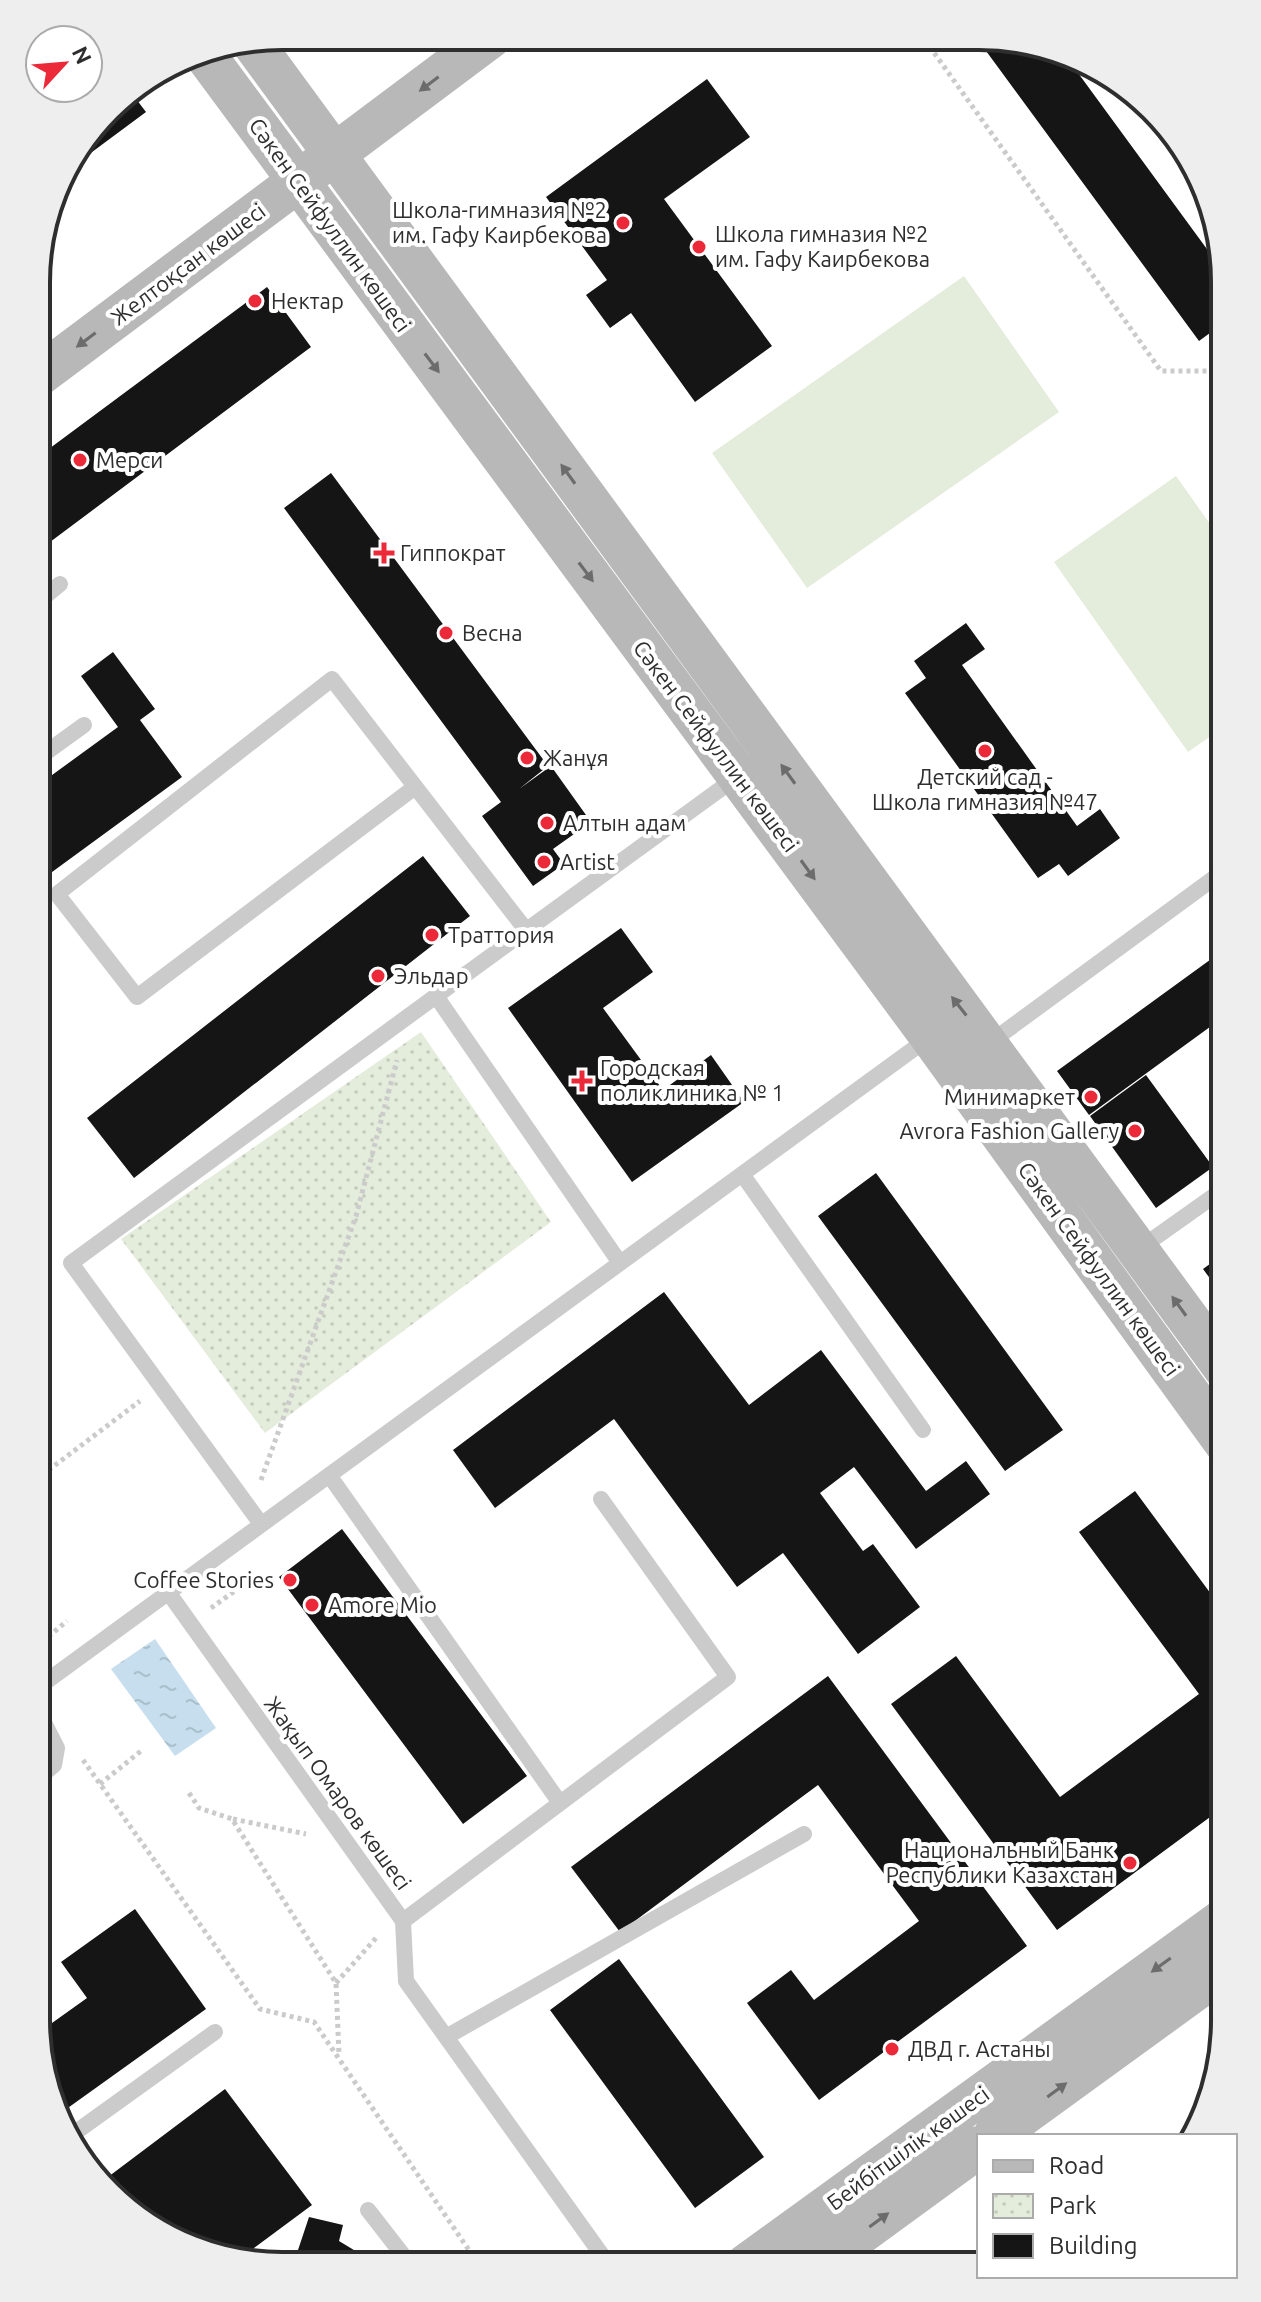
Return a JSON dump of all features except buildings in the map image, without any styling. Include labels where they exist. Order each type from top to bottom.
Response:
[{"type":"main road","name":"Желтоқсан көшесі","points":[[50,367],[474,50]]},
{"type":"main road","name":"Сәкен Сейфуллин көшесі","points":[[259,51],[1211,1350]]},
{"type":"main road","name":"Сәкен Сейфуллин көшесі","points":[[210,61],[931,1037],[1211,1424]]},
{"type":"main road","name":"Бейбітшілік көшесі","points":[[764,2252],[1211,1928]]},
{"type":"main road","name":"Бейбітшілік көшесі","points":[[997,2134],[1211,1978]]},
{"type":"main road","name":"Бейбітшілік көшесі","points":[[835,2252],[977,2148]]},
{"type":"lane","points":[[50,592],[60,584]]},
{"type":"lane","points":[[415,787],[137,997],[57,894],[332,679],[526,930]]},
{"type":"lane","points":[[50,750],[84,725]]},
{"type":"lane","points":[[261,1524],[71,1263],[738,776]]},
{"type":"lane","points":[[988,1044],[1211,880]]},
{"type":"lane","points":[[436,996],[620,1263]]},
{"type":"lane","points":[[50,1679],[931,1037]]},
{"type":"lane","points":[[742,1174],[923,1430]]},
{"type":"lane","points":[[1138,1250],[1211,1198]]},
{"type":"lane","points":[[329,1475],[560,1803]]},
{"type":"lane","points":[[403,1921],[728,1677],[601,1499]]},
{"type":"lane","name":"Жақып Омаров көшесі","points":[[168,1592],[403,1921],[406,1981],[600,2252]]},
{"type":"lane","points":[[50,1734],[57,1748],[54,1765],[50,1768]]},
{"type":"lane","points":[[446,2037],[804,1834]]},
{"type":"lane","points":[[78,2130],[215,2032]]},
{"type":"lane","points":[[368,2210],[401,2252]]},
{"type":"path","points":[[932,50],[1161,371],[1211,371]]},
{"type":"path","points":[[260,1484],[356,1216],[409,1016]]},
{"type":"path","points":[[50,1469],[160,1386]]},
{"type":"path","points":[[50,1635],[67,1621]]},
{"type":"path","points":[[100,1784],[141,1751]]},
{"type":"path","points":[[82,1758],[260,2009],[314,2022],[470,2252]]},
{"type":"path","points":[[189,1793],[199,1808],[232,1819],[316,1836]]},
{"type":"path","points":[[232,1819],[336,1983],[339,2058]]},
{"type":"green space","points":[[964,276],[1059,412],[807,588],[712,453]]},
{"type":"green space","points":[[1176,476],[1211,525],[1211,736],[1188,752],[1054,562]]},
{"type":"green space","points":[[421,1032],[551,1222],[265,1433],[121,1239]]},
{"type":"water","points":[[155,1639],[216,1728],[175,1756],[111,1669]]},
{"type":"place","name":"Школа-гимназия №2 им. Гафу Каирбекова","points":[[623,223]]},
{"type":"place","name":"Школа гимназия №2 им. Гафу Каирбекова","points":[[699,247]]},
{"type":"place","name":"Нектар","points":[[255,301]]},
{"type":"place","name":"Мерси","points":[[80,460]]},
{"type":"place","name":"Гиппократ","points":[[384,553]]},
{"type":"place","name":"Весна","points":[[446,633]]},
{"type":"place","name":"Детский сад - Школа гимназия №47","points":[[985,751]]},
{"type":"place","name":"Жанұя","points":[[527,758]]},
{"type":"place","name":"Алтын адам","points":[[547,823]]},
{"type":"place","name":"Artist","points":[[544,862]]},
{"type":"place","name":"Траттория","points":[[432,935]]},
{"type":"place","name":"Эльдар","points":[[378,976]]},
{"type":"place","name":"Городская поликлиника № 1","points":[[582,1081]]},
{"type":"place","name":"Минимаркет","points":[[1091,1097]]},
{"type":"place","name":"Avrora Fashion Gallery","points":[[1135,1131]]},
{"type":"place","name":"Coffee Stories","points":[[290,1580]]},
{"type":"place","name":"Amore Mio","points":[[312,1605]]},
{"type":"place","name":"Национальный Банк Республики Казахстан","points":[[1130,1863]]},
{"type":"place","name":"ДВД г. Астаны","points":[[892,2049]]}]
